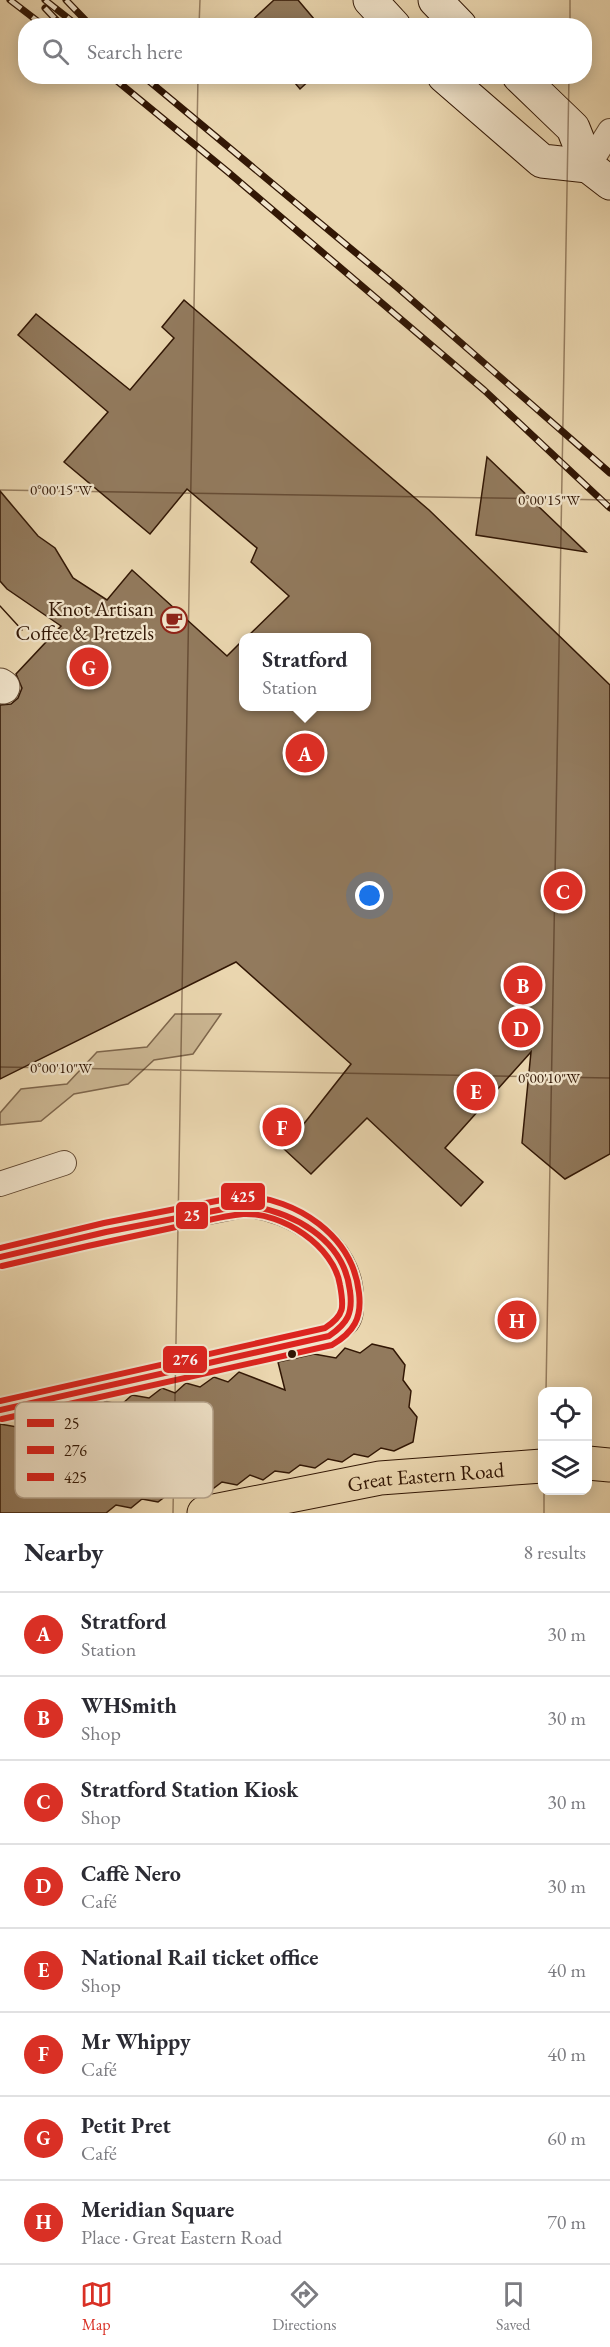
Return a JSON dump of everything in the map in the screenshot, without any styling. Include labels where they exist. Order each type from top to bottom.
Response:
[{"type":"main road","points":[[592,1463],[610,1465]]},
{"type":"main road","name":"Great Eastern Road","points":[[204,1513],[380,1478],[538,1466]]},
{"type":"street","points":[[370,0],[387,18]]},
{"type":"street","points":[[435,0],[452,18]]},
{"type":"street","points":[[452,84],[542,161],[599,175]]},
{"type":"street","points":[[527,84],[573,128],[599,175]]},
{"type":"lane","points":[[599,175],[610,131]]},
{"type":"lane","points":[[0,1184],[64,1163]]},
{"type":"lane","points":[[0,1257],[106,1232],[244,1205],[265,1206],[300,1223],[329,1243],[347,1271],[351,1287],[351,1312],[347,1322],[329,1336],[36,1402]]},
{"type":"lane","points":[[0,1410],[15,1407]]},
{"type":"shaded area","points":[[175,1014],[221,1014],[193,1054],[154,1060],[128,1084],[74,1094],[41,1121],[0,1125],[0,1113],[21,1089],[67,1084],[97,1052],[147,1047]]},
{"type":"building","points":[[274,0],[298,0],[313,18],[255,18]]},
{"type":"building","points":[[296,84],[305,84],[300,89]]},
{"type":"building","points":[[184,300],[429,510],[610,685],[610,1154],[565,1179],[522,1143],[531,1052],[445,1148],[483,1182],[461,1206],[367,1118],[311,1174],[284,1149],[351,1064],[236,962],[0,1079],[0,705],[11,704],[18,698],[22,688],[16,674],[61,626],[7,589],[0,581],[0,491],[38,536],[55,548],[73,578],[107,600],[132,570],[227,656],[239,644],[239,711],[371,711],[371,633],[251,633],[289,596],[251,562],[257,548],[187,489],[150,534],[64,462],[108,412],[18,335],[36,314],[130,390],[174,338],[162,327]]},
{"type":"building","points":[[487,457],[586,552],[476,535]]},
{"type":"building","points":[[372,1344],[393,1349],[405,1365],[403,1380],[411,1391],[409,1407],[417,1417],[413,1442],[394,1451],[381,1448],[368,1457],[354,1454],[342,1462],[328,1459],[315,1468],[300,1465],[289,1473],[275,1471],[263,1480],[250,1475],[237,1485],[222,1482],[213,1489],[213,1402],[124,1402],[132,1395],[149,1398],[162,1388],[175,1393],[186,1383],[200,1387],[214,1377],[228,1382],[239,1372],[285,1390],[278,1362],[314,1354],[336,1358],[345,1348],[360,1353]]},
{"type":"building","points":[[0,1424],[15,1427],[15,1498],[163,1498],[158,1502],[142,1499],[131,1508],[116,1505],[106,1513],[0,1513]]},
{"type":"tram line","points":[[0,606],[22,630]]},
{"type":"railway","points":[[10,0],[34,18]]},
{"type":"railway","points":[[45,0],[68,18]]},
{"type":"railway","points":[[66,0],[83,18]]},
{"type":"railway","points":[[45,8],[54,18]]},
{"type":"railway","points":[[121,84],[484,390],[610,508]]},
{"type":"railway","points":[[153,84],[397,287],[610,473]]},
{"type":"transit line","name":"425","points":[[0,1248],[104,1223],[242,1196],[263,1198],[302,1213],[319,1224],[346,1254],[355,1273],[359,1293],[358,1317],[346,1335],[332,1345],[78,1402]]},
{"type":"transit line","name":"25","points":[[0,1257],[106,1232],[244,1205],[280,1214],[312,1230],[338,1256],[346,1272],[351,1299],[350,1311],[341,1327],[329,1336],[36,1402]]},
{"type":"transit line","name":"276","points":[[0,1401],[325,1328],[336,1319],[342,1310],[340,1285],[336,1271],[328,1257],[304,1234],[289,1225],[258,1215],[243,1214],[218,1218],[2,1266]]},
{"type":"transit line","name":"25","points":[[0,1410],[15,1407]]},
{"type":"transit line","name":"425","points":[[2,1419],[15,1416]]},
{"type":"place","name":"Knot Artisan Coffee & Pretzels","points":[[174,620]]},
{"type":"place","name":"Petit Pret","points":[[89,667]]},
{"type":"place","name":"Stratford","points":[[305,753]]},
{"type":"place","name":"Stratford Station Kiosk","points":[[563,891]]},
{"type":"place","name":"WHSmith","points":[[523,985]]},
{"type":"place","name":"Caffè Nero","points":[[521,1028]]},
{"type":"place","name":"National Rail ticket office","points":[[476,1091]]},
{"type":"place","name":"Mr Whippy","points":[[282,1127]]},
{"type":"place","name":"Meridian Square","points":[[517,1320]]}]
